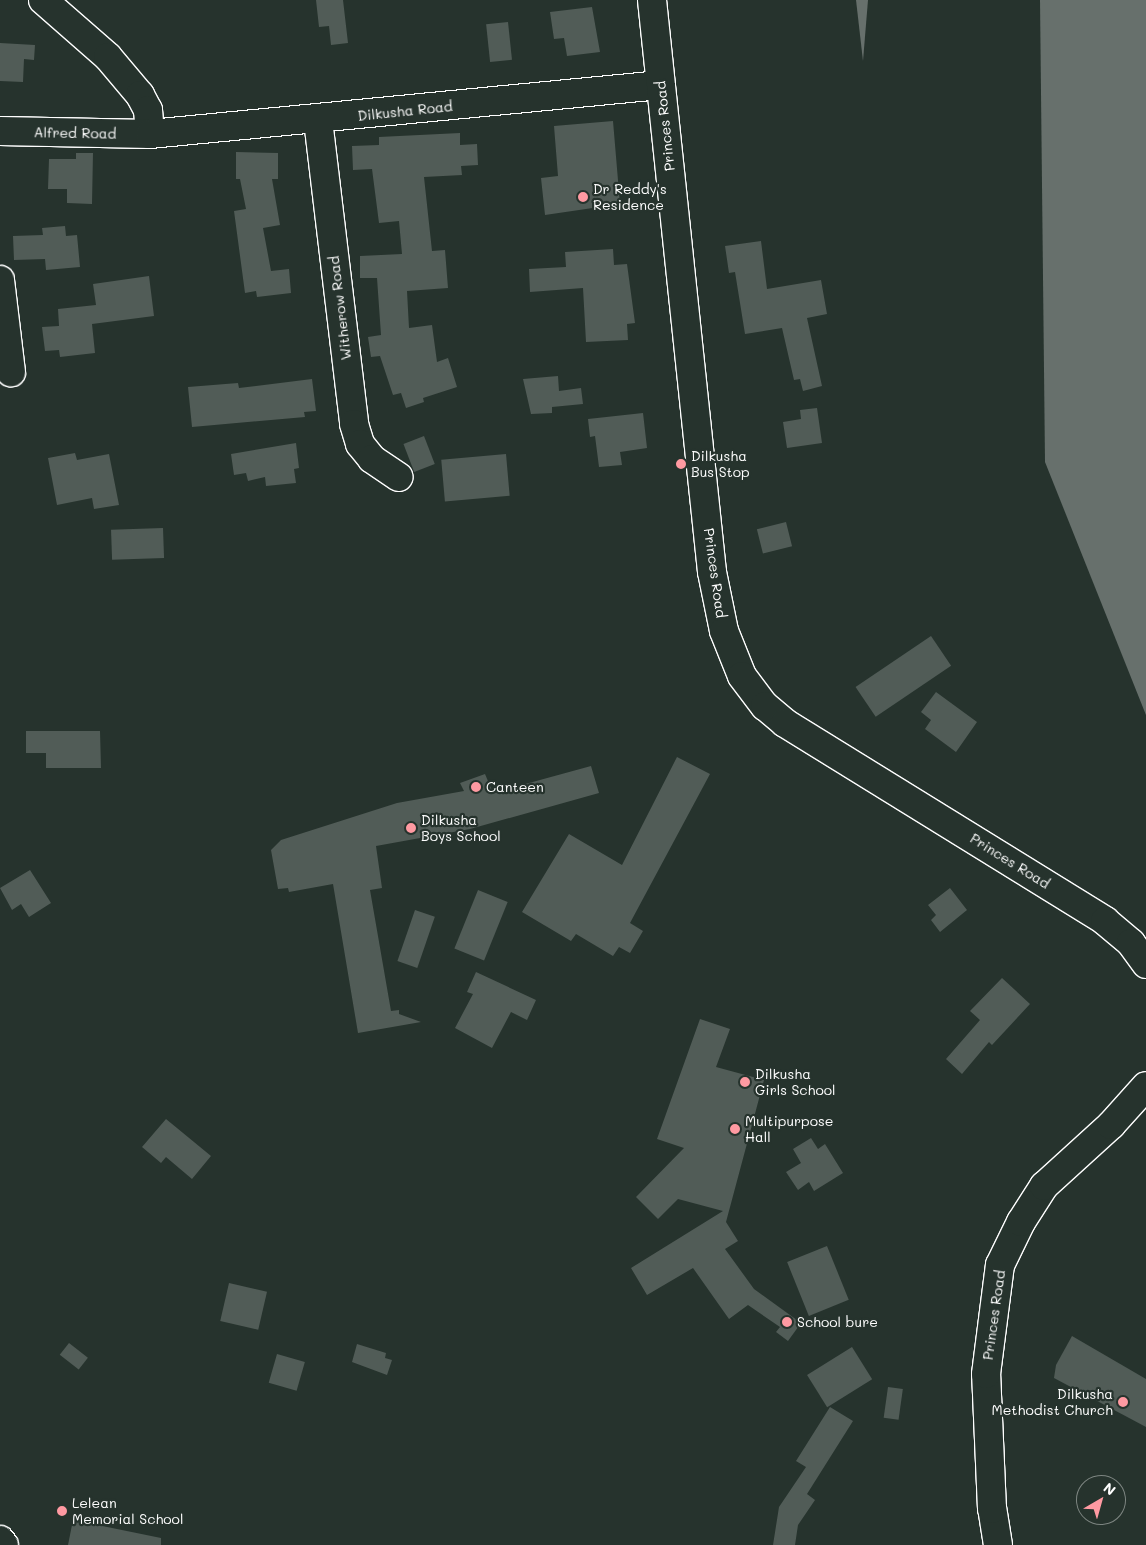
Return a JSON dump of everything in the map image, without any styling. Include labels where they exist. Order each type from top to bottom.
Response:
[{"type":"main road","points":[[43,0],[108,57],[140,96],[148,110],[150,134]]},
{"type":"main road","name":"Princes Road","points":[[652,0],[712,572],[724,631],[742,676],[765,706],[785,723],[1105,921],[1131,943],[1146,964]]},
{"type":"main road","name":"Dilkusha Road","points":[[150,134],[318,120],[661,85]]},
{"type":"main road","name":"Witherow Road","points":[[318,120],[354,424],[360,444],[372,459],[399,477]]},
{"type":"main road","name":"Alfred Road","points":[[0,131],[150,134]]},
{"type":"main road","points":[[0,280],[11,372]]},
{"type":"main road","name":"Princes Road","points":[[995,1543],[986,1374],[1000,1265],[1021,1222],[1044,1186],[1111,1124],[1146,1086]]},
{"type":"main road","points":[[0,1540],[4,1545]]},
{"type":"shaded area","points":[[856,0],[868,0],[863,61]]},
{"type":"shaded area","points":[[1040,0],[1146,0],[1146,715],[1045,462]]},
{"type":"building","points":[[316,0],[343,0],[348,43],[331,45],[329,26],[319,27]]},
{"type":"building","points":[[592,7],[600,52],[567,56],[564,38],[554,39],[550,12]]},
{"type":"building","points":[[508,22],[512,60],[490,62],[486,24]]},
{"type":"building","points":[[0,43],[35,45],[34,60],[24,59],[23,82],[0,81]]},
{"type":"building","points":[[613,121],[620,204],[545,215],[541,178],[558,176],[554,126]]},
{"type":"building","points":[[460,133],[460,145],[477,144],[478,165],[461,166],[462,175],[424,177],[432,251],[445,250],[448,288],[407,291],[409,328],[432,325],[437,362],[448,358],[457,387],[423,398],[424,402],[406,408],[401,393],[393,395],[380,356],[371,357],[368,337],[381,335],[377,278],[360,278],[360,256],[402,254],[399,221],[379,223],[372,169],[353,170],[352,146],[379,145],[379,137]]},
{"type":"building","points":[[236,152],[278,153],[278,179],[272,179],[280,225],[263,228],[271,271],[289,269],[291,293],[257,297],[256,291],[245,293],[234,211],[246,209],[240,179],[236,179]]},
{"type":"building","points":[[76,153],[93,153],[92,204],[67,203],[67,189],[48,189],[49,159],[76,159]]},
{"type":"building","points":[[65,226],[66,236],[77,235],[80,267],[46,270],[45,259],[14,260],[13,236],[43,235],[42,228]]},
{"type":"building","points":[[761,241],[767,289],[821,280],[827,314],[807,318],[822,386],[803,391],[800,379],[794,380],[782,328],[745,334],[735,272],[729,273],[725,246]]},
{"type":"building","points":[[613,249],[614,265],[627,264],[635,323],[627,324],[628,340],[586,342],[583,288],[530,292],[529,269],[566,267],[565,252]]},
{"type":"building","points":[[149,276],[154,316],[92,324],[95,353],[60,357],[59,350],[45,351],[42,327],[59,326],[58,309],[96,305],[93,284]]},
{"type":"building","points":[[558,376],[559,391],[581,388],[583,404],[552,407],[552,413],[531,414],[523,379]]},
{"type":"building","points":[[312,379],[316,411],[304,412],[305,417],[192,427],[188,387],[238,383],[239,388]]},
{"type":"building","points":[[817,408],[822,443],[787,448],[783,422],[801,419],[800,410]]},
{"type":"building","points":[[643,413],[647,448],[620,452],[622,465],[599,467],[595,436],[590,437],[588,419]]},
{"type":"building","points":[[424,436],[435,464],[414,472],[403,444]]},
{"type":"building","points":[[296,443],[299,468],[294,469],[296,483],[266,486],[265,477],[248,481],[246,473],[234,475],[231,454]]},
{"type":"building","points":[[75,453],[77,460],[109,454],[119,505],[94,509],[92,498],[57,505],[48,458]]},
{"type":"building","points":[[506,454],[510,496],[445,502],[441,460]]},
{"type":"building","points":[[786,522],[792,546],[763,554],[757,529]]},
{"type":"building","points":[[163,528],[164,558],[112,560],[111,530]]},
{"type":"building","points":[[931,636],[951,666],[876,717],[856,687]]},
{"type":"building","points":[[936,692],[977,722],[956,752],[925,729],[931,720],[921,712]]},
{"type":"building","points":[[26,731],[100,731],[101,768],[46,768],[46,753],[26,753]]},
{"type":"building","points":[[677,757],[710,774],[630,923],[643,931],[630,953],[619,947],[613,956],[576,934],[571,941],[522,912],[569,834],[622,865]]},
{"type":"building","points":[[591,766],[599,793],[470,829],[376,846],[382,888],[370,890],[391,1011],[399,1010],[399,1014],[421,1022],[358,1033],[333,884],[289,892],[288,888],[278,889],[271,850],[281,840],[397,803],[464,791],[460,783],[485,774],[493,793]]},
{"type":"building","points":[[30,870],[51,903],[29,917],[21,904],[12,910],[0,888]]},
{"type":"building","points":[[950,888],[967,910],[940,932],[931,920],[936,915],[928,905]]},
{"type":"building","points":[[478,890],[508,902],[484,960],[454,948]]},
{"type":"building","points":[[415,910],[435,917],[417,968],[397,961]]},
{"type":"building","points":[[476,972],[536,1000],[527,1020],[511,1012],[492,1048],[455,1028],[473,994],[467,992]]},
{"type":"building","points":[[1002,978],[1030,1004],[992,1045],[989,1042],[962,1074],[946,1059],[980,1020],[970,1011]]},
{"type":"building","points":[[700,1019],[730,1029],[716,1067],[764,1080],[726,1222],[738,1241],[725,1249],[754,1289],[801,1323],[788,1341],[776,1332],[780,1327],[748,1305],[729,1319],[693,1268],[647,1295],[631,1268],[723,1211],[678,1199],[658,1219],[636,1197],[684,1148],[657,1139]]},
{"type":"building","points":[[166,1119],[211,1156],[192,1179],[166,1157],[161,1163],[142,1147]]},
{"type":"building","points":[[811,1138],[818,1149],[825,1144],[843,1173],[814,1191],[809,1182],[798,1190],[786,1172],[801,1163],[793,1149]]},
{"type":"building","points":[[827,1246],[849,1300],[809,1316],[787,1262]]},
{"type":"building","points":[[229,1283],[267,1292],[258,1330],[220,1321]]},
{"type":"building","name":"Dilkusha Methodist Church","points":[[1072,1336],[1146,1379],[1146,1427],[1054,1378],[1056,1365]]},
{"type":"building","points":[[69,1343],[88,1358],[79,1370],[60,1355]]},
{"type":"building","points":[[357,1344],[386,1353],[385,1358],[392,1360],[387,1375],[352,1362]]},
{"type":"building","points":[[852,1347],[872,1379],[827,1407],[807,1375]]},
{"type":"building","points":[[277,1354],[305,1362],[297,1391],[269,1383]]},
{"type":"building","points":[[888,1387],[903,1389],[899,1420],[884,1418]]},
{"type":"building","points":[[830,1407],[853,1421],[807,1494],[815,1500],[798,1525],[795,1545],[773,1545],[779,1507],[806,1467],[796,1461]]},
{"type":"building","points":[[73,1520],[161,1538],[161,1545],[68,1545]]},
{"type":"place","name":"Dr Reddy's Residence","points":[[583,197]]},
{"type":"place","name":"Dilkusha Bus Stop","points":[[681,464]]},
{"type":"place","name":"Canteen","points":[[476,787]]},
{"type":"place","name":"Dilkusha Boys School","points":[[411,828]]},
{"type":"place","name":"Dilkusha Girls School","points":[[745,1082]]},
{"type":"place","name":"Multipurpose Hall","points":[[735,1129]]},
{"type":"place","name":"School bure","points":[[787,1322]]},
{"type":"place","name":"Dilkusha Methodist Church","points":[[1123,1402]]},
{"type":"place","name":"Lelean Memorial School","points":[[62,1511]]}]
